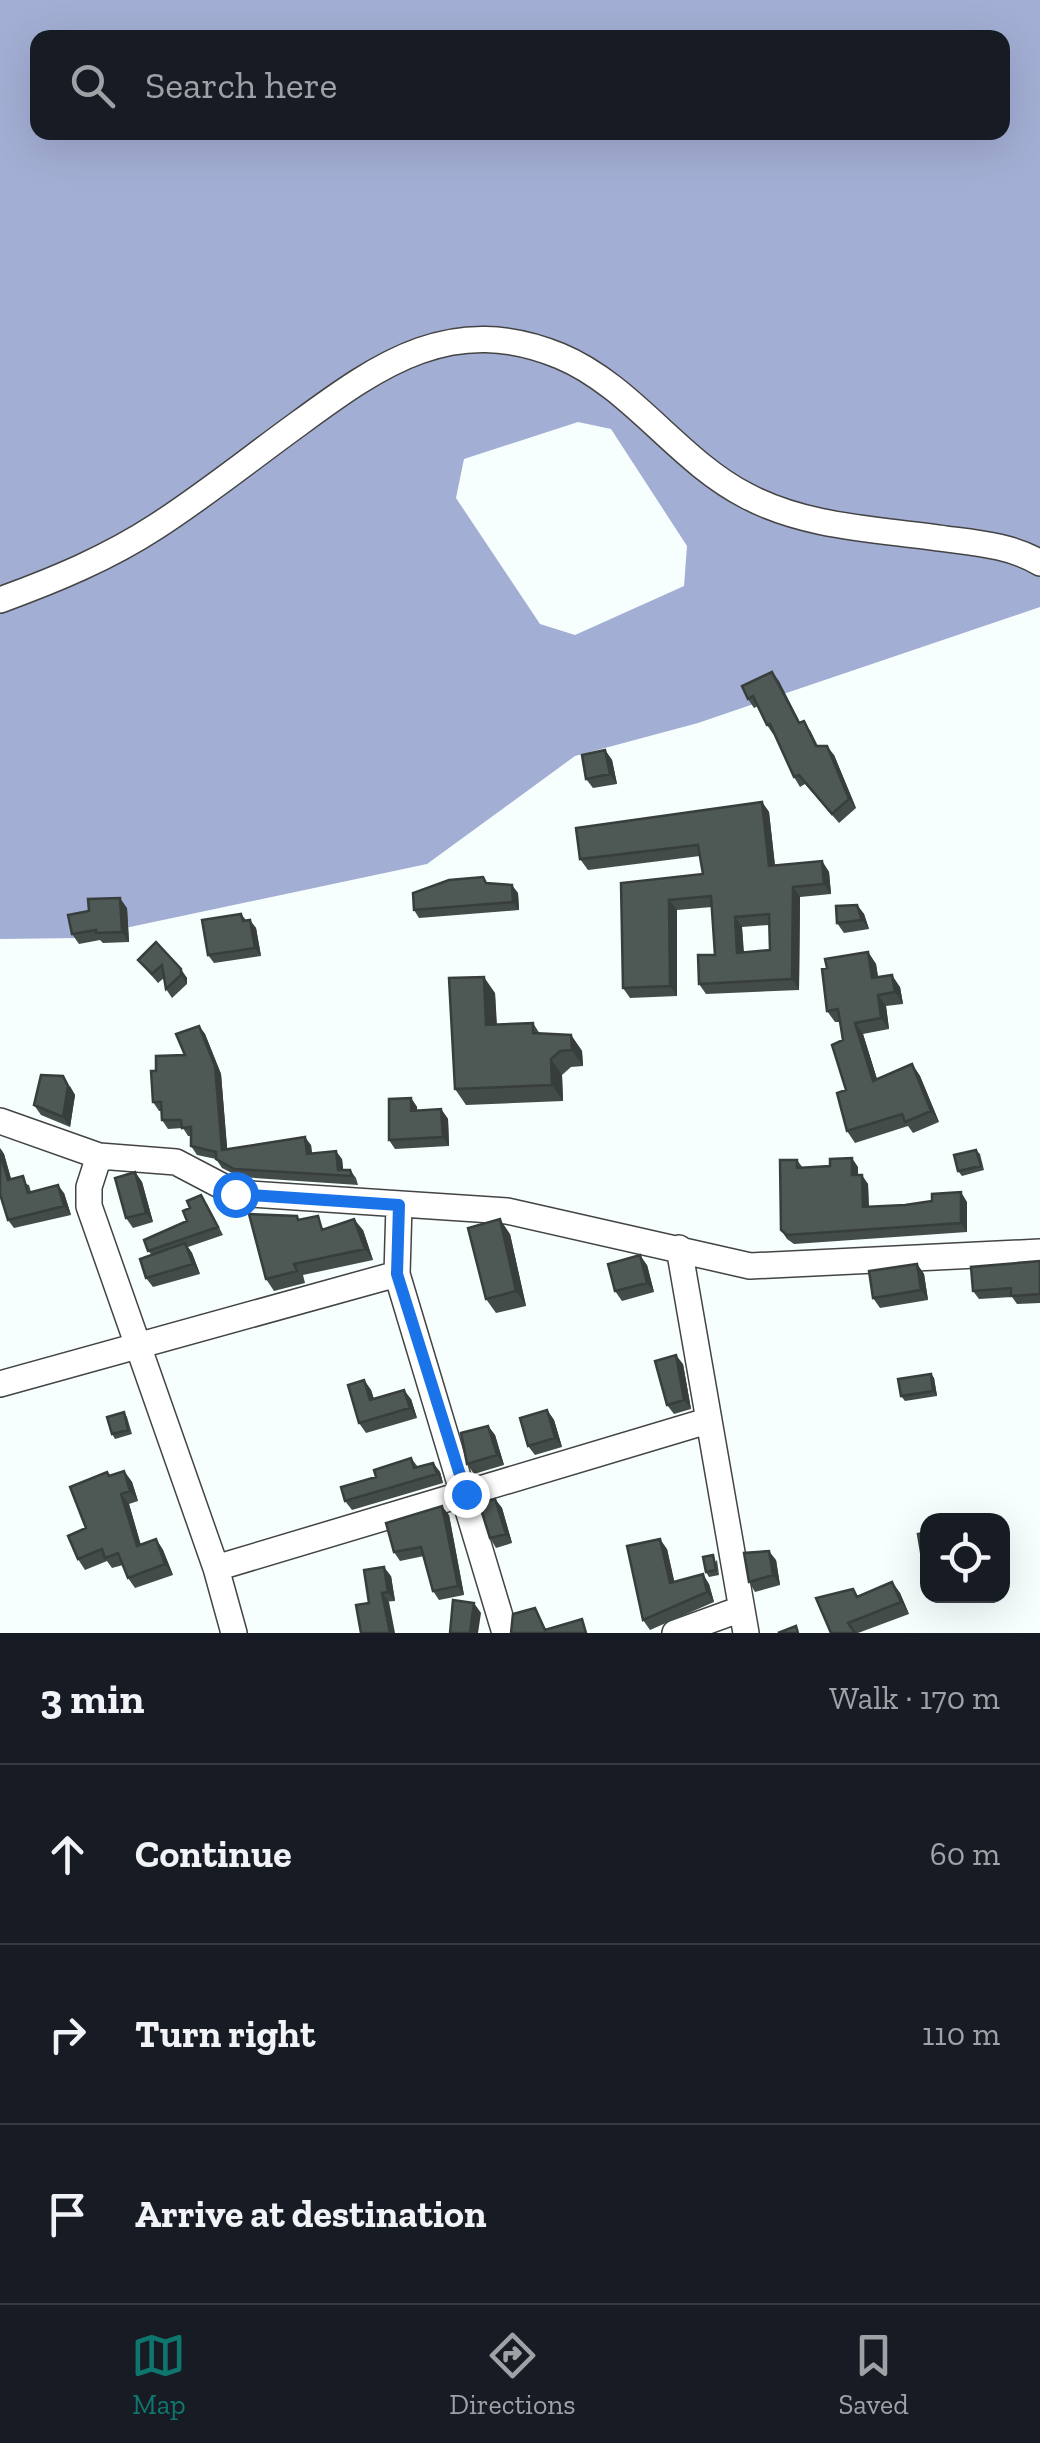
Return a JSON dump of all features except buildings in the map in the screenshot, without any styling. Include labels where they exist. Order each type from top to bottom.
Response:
[{"type":"street","points":[[0,600],[109,555],[158,525],[384,364],[429,345],[459,340],[525,345],[562,356],[596,378],[746,496],[799,518],[989,544],[1040,563]]},
{"type":"street","points":[[0,1120],[99,1156],[176,1162],[235,1194],[507,1211],[750,1266],[1040,1252]]},
{"type":"street","points":[[99,1156],[89,1187],[90,1206],[216,1568],[234,1633]]},
{"type":"street","points":[[399,1205],[397,1274],[505,1633]]},
{"type":"street","points":[[675,1633],[744,1621],[679,1248]]},
{"type":"street","points":[[0,1384],[397,1274]]},
{"type":"street","points":[[216,1568],[708,1422]]},
{"type":"shaded area","points":[[0,0],[1040,0],[1040,607],[698,723],[575,756],[427,864],[78,938],[0,939]],"holes":[[[578,422],[611,429],[687,546],[684,586],[575,635],[540,624],[456,498],[464,459]]]},
{"type":"route","points":[[235,1194],[399,1205],[397,1274],[466,1494]]}]
